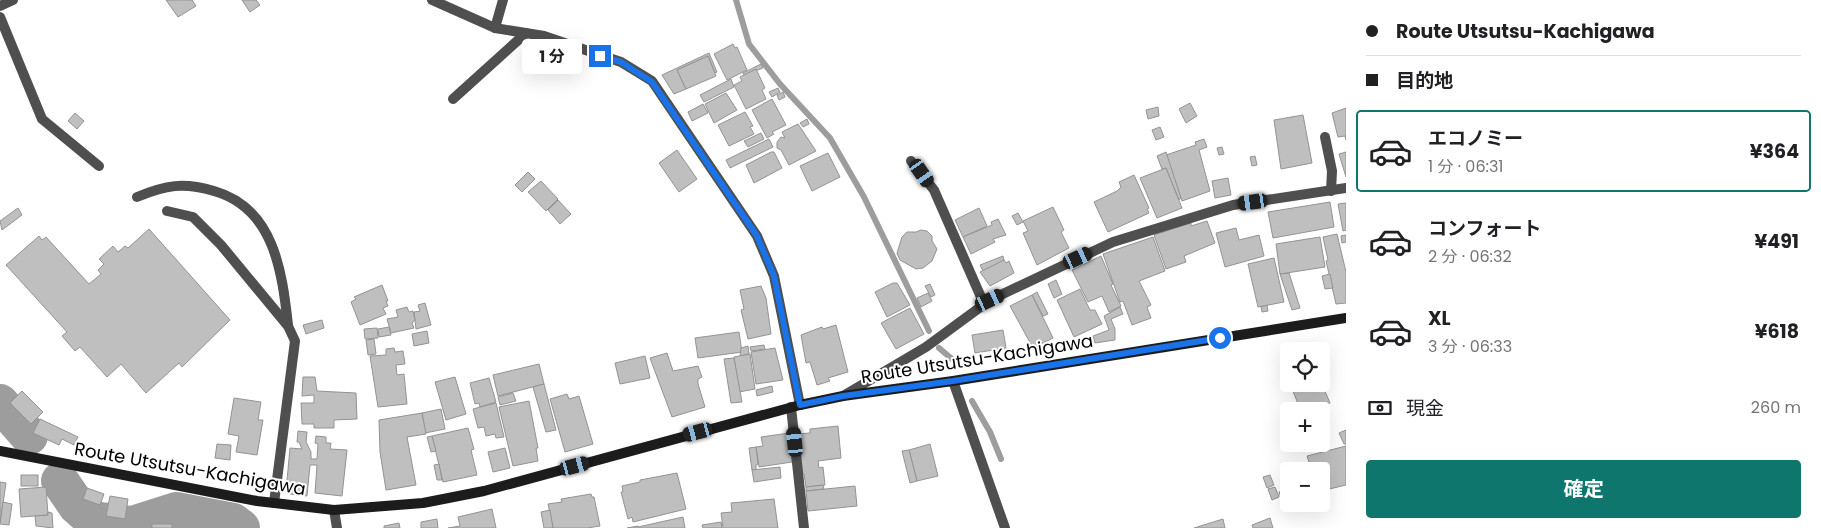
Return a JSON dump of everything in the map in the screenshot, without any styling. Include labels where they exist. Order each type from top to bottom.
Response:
[{"type":"main road","name":"Route Utsutsu-Kachigawa","points":[[0,451],[274,503],[334,510],[423,504],[484,491],[796,406],[843,396],[953,381],[1346,318]]},
{"type":"street","points":[[0,6],[13,0]]},
{"type":"street","points":[[432,0],[495,28],[544,36],[621,62],[652,82],[757,236],[774,276],[796,406],[804,528]]},
{"type":"street","points":[[495,28],[503,0]]},
{"type":"street","points":[[0,17],[42,119],[99,166]]},
{"type":"street","points":[[453,99],[526,33]]},
{"type":"street","points":[[1325,137],[1332,171],[1331,190]]},
{"type":"street","points":[[911,161],[934,190],[984,304]]},
{"type":"street","points":[[137,197],[179,184],[227,194],[249,208],[265,230],[283,280],[288,326]]},
{"type":"street","points":[[843,396],[926,347],[984,304],[1113,242],[1234,205],[1346,188]]},
{"type":"street","points":[[167,211],[193,217],[221,245],[288,326],[295,341],[274,503]]},
{"type":"street","points":[[953,381],[1005,528]]},
{"type":"street","points":[[334,510],[337,528]]},
{"type":"building","points":[[166,0],[192,0],[196,6],[178,17]]},
{"type":"building","points":[[242,0],[256,0],[260,5],[250,12]]},
{"type":"building","points":[[733,44],[735,48],[737,47],[747,70],[727,80],[714,54]]},
{"type":"building","points":[[709,53],[717,72],[715,73],[708,56],[677,70],[686,89],[674,94],[662,75]]},
{"type":"building","points":[[708,56],[716,76],[686,89],[677,70]]},
{"type":"building","points":[[761,64],[763,68],[744,75],[743,73]]},
{"type":"building","points":[[756,69],[765,88],[762,90],[766,99],[746,109],[734,85],[742,81],[740,77]]},
{"type":"building","points":[[731,79],[734,87],[704,102],[700,95]]},
{"type":"building","points":[[778,88],[780,92],[772,97],[769,92]]},
{"type":"building","points":[[783,92],[785,97],[779,100],[777,95]]},
{"type":"building","points":[[726,93],[737,110],[714,123],[705,104]]},
{"type":"building","points":[[772,99],[786,125],[772,132],[774,134],[767,138],[752,110]]},
{"type":"building","points":[[1190,103],[1197,116],[1186,123],[1179,109]]},
{"type":"building","points":[[703,104],[708,113],[692,121],[688,112]]},
{"type":"building","points":[[1158,107],[1159,116],[1148,119],[1146,110]]},
{"type":"building","points":[[1346,108],[1346,140],[1345,136],[1338,137],[1332,113]]},
{"type":"building","points":[[745,112],[753,126],[750,127],[754,134],[729,146],[718,125]]},
{"type":"building","points":[[75,113],[84,121],[77,129],[68,121]]},
{"type":"building","points":[[1303,115],[1312,163],[1281,169],[1274,120]]},
{"type":"building","points":[[807,119],[809,124],[803,127],[800,123]]},
{"type":"building","points":[[798,124],[816,151],[789,165],[781,150],[777,148],[777,142],[781,137],[785,138],[782,132]]},
{"type":"building","points":[[1160,127],[1164,137],[1156,140],[1152,130]]},
{"type":"building","points":[[761,133],[764,139],[748,147],[744,141]]},
{"type":"building","points":[[769,139],[773,147],[730,168],[726,160]]},
{"type":"building","points":[[1204,139],[1207,147],[1199,150],[1210,191],[1182,201],[1166,155],[1196,145],[1195,142]]},
{"type":"building","points":[[1222,147],[1224,154],[1219,155],[1217,148]]},
{"type":"building","points":[[677,150],[697,179],[679,192],[659,163]]},
{"type":"building","points":[[774,152],[782,168],[754,183],[746,165]]},
{"type":"building","points":[[1166,152],[1181,198],[1179,200],[1166,168],[1162,169],[1157,156]]},
{"type":"building","points":[[1346,152],[1346,177],[1339,154]]},
{"type":"building","points":[[828,153],[840,177],[812,191],[800,166]]},
{"type":"building","points":[[1255,156],[1257,165],[1252,166],[1250,157]]},
{"type":"building","points":[[1166,168],[1182,208],[1157,218],[1140,178]]},
{"type":"building","points":[[528,172],[535,179],[522,192],[515,185]]},
{"type":"building","points":[[1134,175],[1149,208],[1147,209],[1149,213],[1108,232],[1094,202],[1117,191],[1121,187],[1119,182]]},
{"type":"building","points":[[1228,178],[1231,195],[1215,198],[1212,181]]},
{"type":"building","points":[[541,181],[558,199],[546,211],[528,192]]},
{"type":"building","points":[[558,200],[571,214],[560,224],[548,210]]},
{"type":"building","points":[[1330,202],[1334,227],[1273,238],[1268,212]]},
{"type":"building","points":[[1346,203],[1346,230],[1343,231],[1338,204]]},
{"type":"building","points":[[1053,207],[1064,230],[1061,232],[1069,248],[1037,265],[1023,233],[1028,231],[1023,221]]},
{"type":"building","points":[[18,208],[22,215],[2,230],[0,221]]},
{"type":"building","points":[[979,208],[987,226],[963,237],[955,220]]},
{"type":"building","points":[[1018,213],[1023,222],[1017,225],[1012,216]]},
{"type":"building","points":[[998,219],[1006,235],[993,239],[995,242],[971,254],[963,237],[992,225],[991,222]]},
{"type":"building","points":[[1207,221],[1215,243],[1184,256],[1186,262],[1166,269],[1154,235],[1191,223],[1191,226]]},
{"type":"building","points":[[1236,228],[1239,240],[1259,235],[1264,256],[1225,267],[1216,233]]},
{"type":"building","points":[[149,229],[230,320],[182,367],[179,363],[146,393],[121,364],[107,377],[80,347],[75,351],[62,336],[67,332],[6,265],[39,236],[42,240],[46,237],[89,284],[101,274],[98,270],[104,264],[99,259],[113,246],[118,252],[125,246],[128,248]]},
{"type":"building","points":[[927,231],[932,236],[932,241],[937,249],[932,261],[923,268],[916,269],[900,260],[897,253],[902,237],[907,232]]},
{"type":"building","points":[[1337,234],[1346,272],[1346,303],[1336,304],[1326,261],[1328,260],[1323,237]]},
{"type":"building","points":[[1346,235],[1346,242],[1342,243],[1341,236]]},
{"type":"building","points":[[1153,237],[1165,271],[1139,281],[1151,305],[1147,307],[1151,318],[1132,325],[1123,301],[1120,302],[1103,254]]},
{"type":"building","points":[[1320,237],[1325,267],[1280,274],[1276,244]]},
{"type":"building","points":[[1003,256],[1004,260],[983,271],[980,265]]},
{"type":"building","points":[[1101,256],[1121,306],[1109,312],[1102,296],[1088,302],[1072,270]]},
{"type":"building","points":[[1274,258],[1284,302],[1258,307],[1248,264]]},
{"type":"building","points":[[1004,260],[1006,263],[1009,261],[1014,273],[990,286],[980,272]]},
{"type":"building","points":[[1289,273],[1300,308],[1292,310],[1280,274]]},
{"type":"building","points":[[1330,274],[1333,288],[1325,289],[1322,276]]},
{"type":"building","points":[[1056,280],[1062,294],[1054,298],[1048,284]]},
{"type":"building","points":[[893,283],[897,283],[910,305],[887,317],[875,292]]},
{"type":"building","points":[[930,284],[935,295],[931,297],[925,286]]},
{"type":"building","points":[[382,285],[388,301],[386,301],[388,306],[383,308],[386,314],[360,325],[351,302],[356,299],[354,297]]},
{"type":"building","points":[[761,286],[766,298],[771,334],[748,339],[741,310],[744,309],[740,290]]},
{"type":"building","points":[[1080,289],[1090,310],[1095,310],[1102,324],[1074,337],[1057,300]]},
{"type":"building","points":[[1037,292],[1048,314],[1043,316],[1032,295]]},
{"type":"building","points":[[928,293],[932,301],[921,307],[917,298]]},
{"type":"building","points":[[1032,295],[1053,338],[1033,348],[1010,306]]},
{"type":"building","points":[[425,303],[431,325],[416,329],[414,312],[420,311],[418,305]]},
{"type":"building","points":[[1267,305],[1268,311],[1262,312],[1261,307]]},
{"type":"building","points":[[407,307],[409,312],[413,311],[415,320],[412,323],[414,328],[391,333],[387,319],[398,317],[396,310]]},
{"type":"building","points":[[1120,307],[1123,314],[1111,319],[1115,329],[1115,340],[1095,343],[1093,336],[1109,330],[1104,316]]},
{"type":"building","points":[[910,308],[924,334],[896,349],[881,323]]},
{"type":"building","points":[[322,320],[324,328],[306,334],[303,325]]},
{"type":"building","points":[[836,325],[848,372],[828,378],[830,381],[817,385],[810,362],[806,363],[801,335],[822,327],[823,329]]},
{"type":"building","points":[[389,327],[391,335],[379,337],[378,329]]},
{"type":"building","points":[[377,328],[378,338],[365,339],[364,329]]},
{"type":"building","points":[[1003,330],[1006,348],[975,353],[972,335]]},
{"type":"building","points":[[427,331],[429,343],[414,346],[412,334]]},
{"type":"building","points":[[739,332],[742,352],[698,358],[695,338]]},
{"type":"building","points":[[374,339],[376,354],[368,355],[366,340]]},
{"type":"building","points":[[764,345],[765,349],[751,351],[750,347]]},
{"type":"building","points":[[748,346],[749,354],[740,356],[741,348]]},
{"type":"building","points":[[394,348],[395,352],[403,351],[405,364],[396,365],[397,375],[404,374],[407,404],[378,407],[370,356],[386,355],[386,349]]},
{"type":"building","points":[[775,348],[783,380],[756,384],[751,352]]},
{"type":"building","points":[[667,353],[673,371],[698,366],[702,377],[698,379],[698,384],[705,407],[672,417],[650,358]]},
{"type":"building","points":[[750,354],[755,389],[739,392],[734,357]]},
{"type":"building","points":[[645,356],[650,378],[620,384],[615,363]]},
{"type":"building","points":[[734,358],[742,402],[731,403],[724,359]]},
{"type":"building","points":[[539,364],[544,384],[498,396],[493,375]]},
{"type":"building","points":[[303,377],[315,377],[317,391],[356,393],[357,419],[334,420],[334,428],[314,428],[314,424],[302,424],[301,403],[314,403],[314,395],[302,396]]},
{"type":"building","points":[[455,377],[466,414],[446,420],[435,382]]},
{"type":"building","points":[[489,378],[496,402],[480,407],[479,403],[475,404],[470,383]]},
{"type":"building","points":[[544,384],[556,430],[546,432],[533,387]]},
{"type":"building","points":[[772,386],[773,392],[757,396],[756,390]]},
{"type":"building","points":[[22,391],[43,412],[31,424],[10,403]]},
{"type":"building","points":[[1293,392],[1325,392],[1330,402],[1297,402]]},
{"type":"building","points":[[513,393],[516,401],[500,405],[498,397]]},
{"type":"building","points":[[567,394],[569,399],[579,396],[593,444],[565,452],[550,399]]},
{"type":"building","points":[[234,398],[261,402],[258,420],[263,420],[257,455],[236,452],[239,436],[228,434]]},
{"type":"building","points":[[529,401],[538,448],[536,448],[538,461],[513,466],[499,407]]},
{"type":"building","points":[[496,403],[504,437],[496,438],[495,434],[486,436],[484,427],[478,428],[473,409]]},
{"type":"building","points":[[441,409],[445,429],[425,433],[422,413]]},
{"type":"building","points":[[422,413],[426,434],[407,437],[416,485],[386,490],[380,452],[379,420]]},
{"type":"building","points":[[40,419],[78,437],[74,445],[62,439],[59,445],[33,433]]},
{"type":"building","points":[[838,426],[841,458],[818,461],[819,468],[823,467],[825,485],[806,487],[804,474],[802,474],[797,434],[810,433],[810,429]]},
{"type":"building","points":[[468,428],[474,449],[471,450],[477,475],[443,482],[432,436]]},
{"type":"building","points":[[1346,430],[1346,444],[1344,444],[1339,433]]},
{"type":"building","points":[[298,431],[307,432],[306,442],[311,452],[311,459],[317,459],[318,444],[315,443],[316,436],[326,437],[326,443],[331,443],[330,449],[347,450],[342,496],[315,493],[317,465],[310,465],[307,496],[290,494],[290,491],[286,491],[290,448],[302,449],[299,442],[297,442]]},
{"type":"building","points":[[789,433],[792,462],[759,467],[756,447],[763,446],[761,437]]},
{"type":"building","points":[[432,436],[436,451],[431,452],[427,437]]},
{"type":"building","points":[[217,444],[231,445],[230,460],[215,458]]},
{"type":"building","points":[[930,444],[938,476],[917,481],[909,450]]},
{"type":"building","points":[[1346,446],[1346,485],[1330,489],[1330,462],[1309,462],[1307,456],[1330,452],[1330,450]]},
{"type":"building","points":[[756,447],[758,464],[756,465],[756,470],[752,470],[749,448]]},
{"type":"building","points":[[505,448],[510,468],[493,472],[488,452]]},
{"type":"building","points":[[909,450],[917,481],[910,483],[902,451]]},
{"type":"building","points":[[439,464],[442,480],[437,480],[434,465]]},
{"type":"building","points":[[780,467],[781,478],[754,482],[752,470]]},
{"type":"building","points":[[677,473],[686,509],[633,522],[632,517],[628,519],[621,492],[623,492],[622,486],[640,482],[640,480]]},
{"type":"building","points":[[21,475],[38,475],[38,486],[21,486]]},
{"type":"building","points":[[1270,475],[1274,485],[1267,488],[1263,477]]},
{"type":"building","points":[[0,482],[6,483],[0,524]]},
{"type":"building","points":[[823,485],[824,489],[806,491],[806,487]]},
{"type":"building","points":[[855,486],[857,506],[808,511],[806,491]]},
{"type":"building","points":[[46,487],[48,515],[21,517],[19,489]]},
{"type":"building","points":[[1275,487],[1279,497],[1272,500],[1268,489]]},
{"type":"building","points":[[87,488],[104,494],[100,505],[83,499]]},
{"type":"building","points":[[591,494],[594,497],[600,526],[553,528],[548,504],[562,502],[561,499]]},
{"type":"building","points":[[110,496],[128,499],[125,519],[106,516]]},
{"type":"building","points":[[774,499],[778,528],[723,528],[721,513],[732,512],[731,503]]},
{"type":"building","points":[[3,502],[12,504],[9,525],[0,524]]},
{"type":"building","points":[[492,509],[496,528],[448,528],[460,526],[458,517]]},
{"type":"building","points":[[550,510],[553,528],[544,528],[541,512]]},
{"type":"building","points":[[48,512],[52,513],[53,528],[36,526],[35,516],[48,515]]},
{"type":"building","points":[[683,517],[685,528],[627,528],[638,527]]},
{"type":"building","points":[[1270,518],[1273,528],[1253,528],[1252,525]]},
{"type":"building","points":[[437,519],[438,528],[421,528],[421,522]]},
{"type":"building","points":[[1223,519],[1225,528],[1194,528]]},
{"type":"building","points":[[721,522],[722,528],[703,528],[702,525]]},
{"type":"building","points":[[399,523],[400,528],[384,528],[384,526]]},
{"type":"building","points":[[152,524],[172,524],[172,528],[152,528]]},
{"type":"waterway","points":[[736,0],[749,44],[780,84],[830,138],[864,197],[929,331]]},
{"type":"waterway","points":[[939,348],[952,359]]},
{"type":"waterway","points":[[972,401],[990,432],[1001,459]]},
{"type":"waterway","points":[[0,403],[29,436]]},
{"type":"waterway","points":[[60,481],[77,506],[93,520],[132,525],[176,511],[233,522],[241,528]]},
{"type":"route","points":[[600,56],[621,62],[652,82],[757,236],[774,276],[800,405],[843,396],[953,381],[1220,338]]}]
